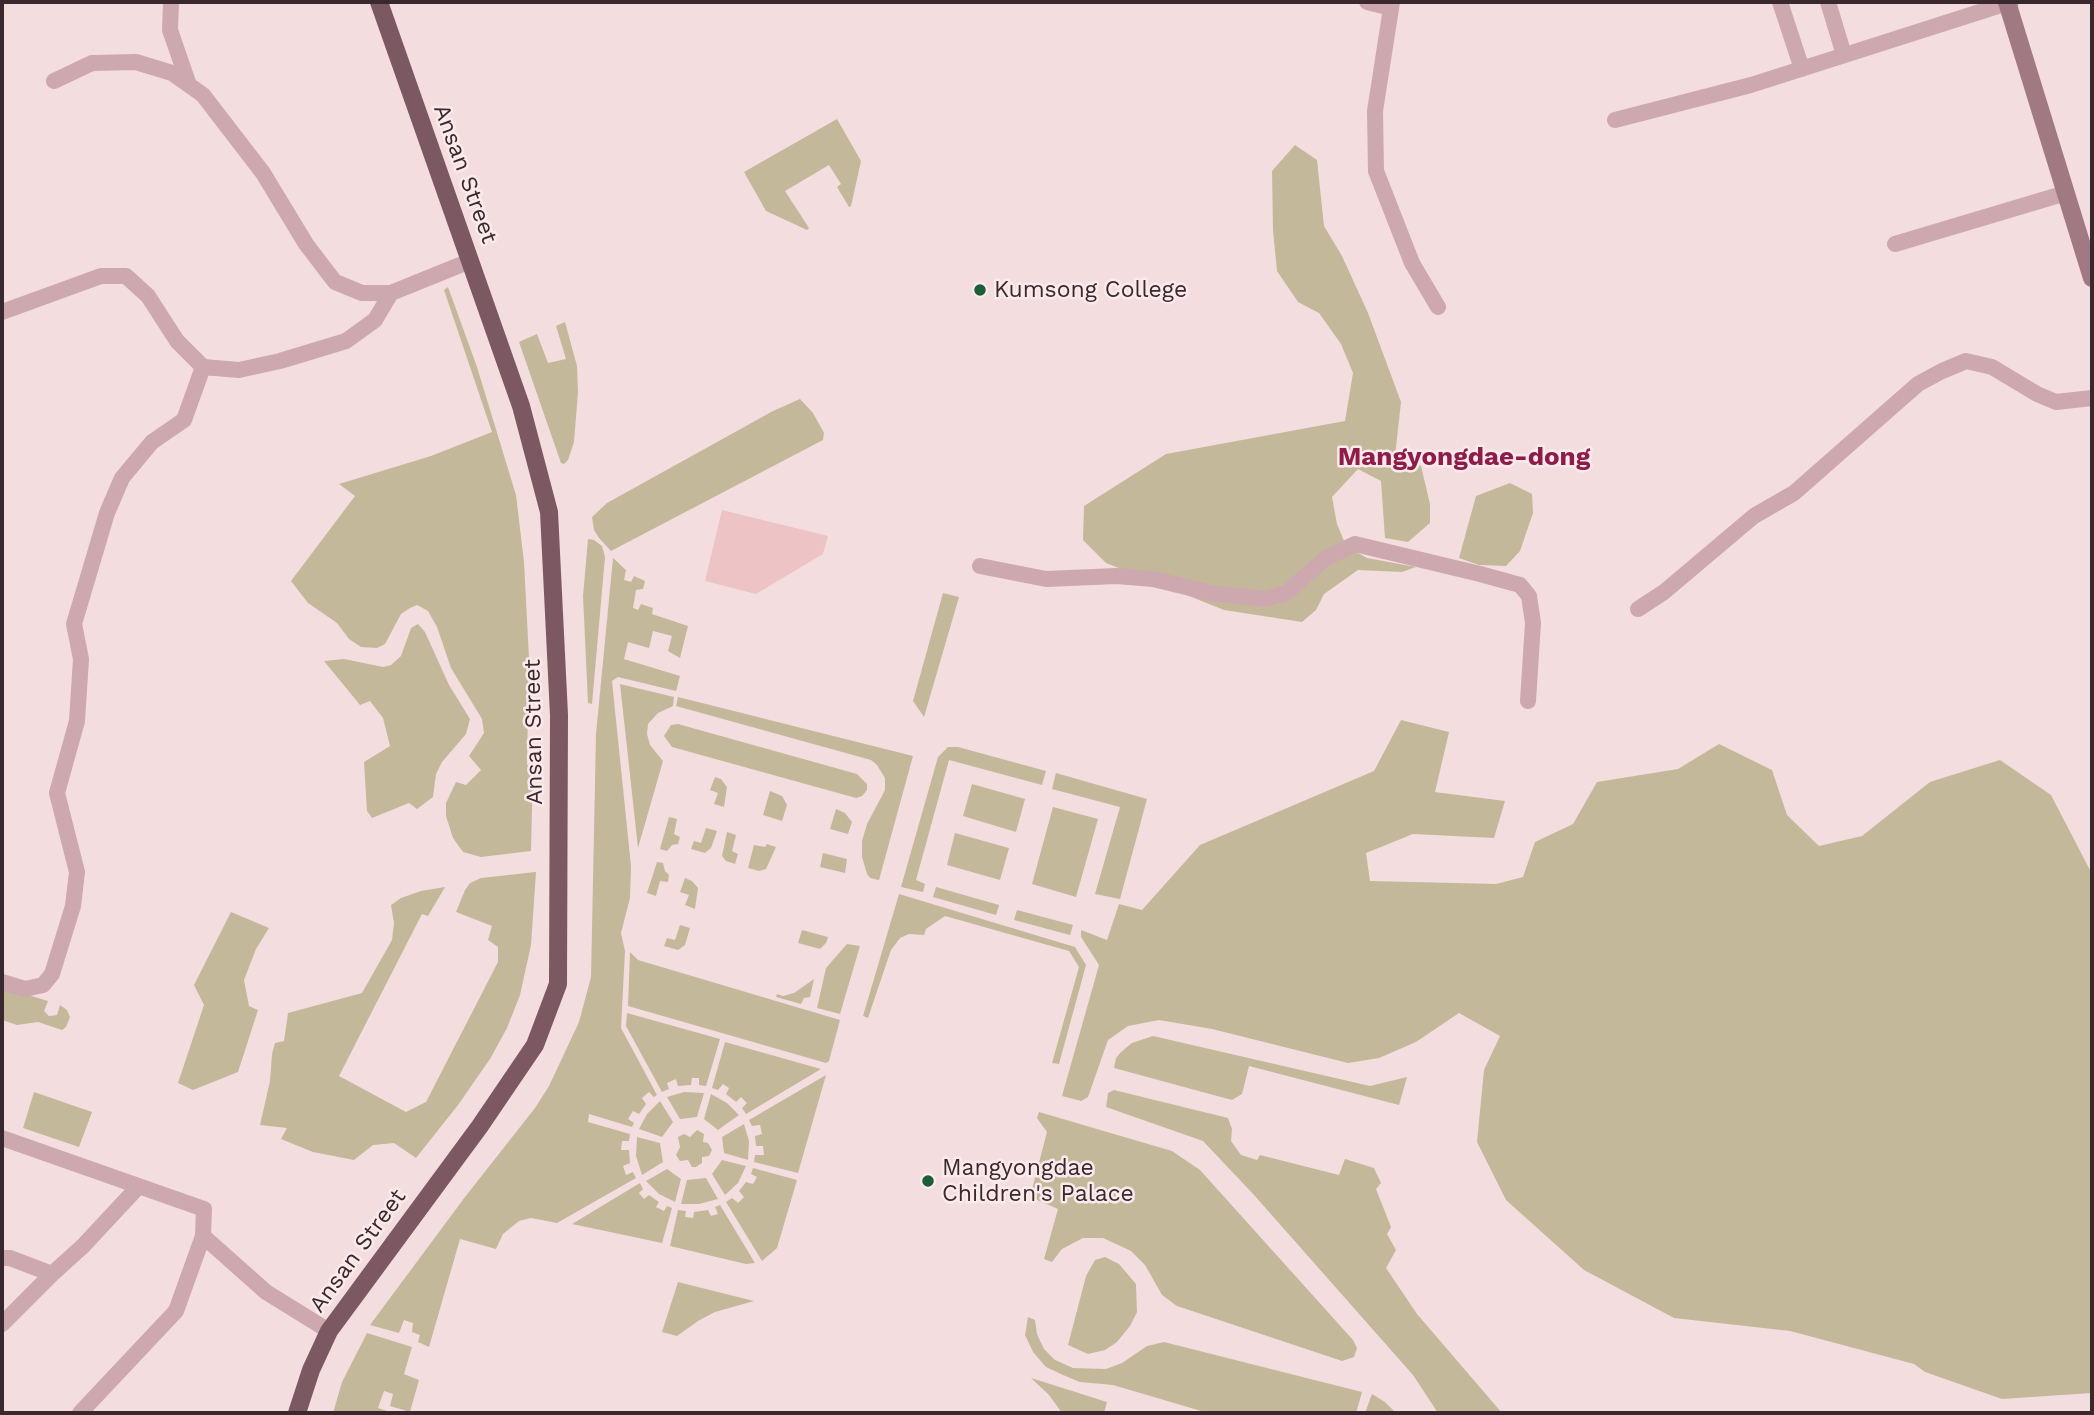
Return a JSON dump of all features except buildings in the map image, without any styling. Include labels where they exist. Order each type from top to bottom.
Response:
[{"type":"main road","name":"Ansan Street","points":[[297,1413],[311,1370],[329,1331],[480,1126],[535,1045],[558,984],[559,715],[549,512],[521,406],[379,2]]},
{"type":"street","points":[[171,2],[170,30],[189,85]]},
{"type":"street","points":[[1367,2],[1392,5],[1375,111],[1376,172],[1412,262],[1438,307]]},
{"type":"street","points":[[1780,2],[1802,69]]},
{"type":"street","points":[[1828,2],[1844,55]]},
{"type":"street","points":[[1615,120],[1751,85],[2009,2],[2092,278]]},
{"type":"street","points":[[54,81],[92,63],[136,62],[172,73],[203,95],[264,173],[306,244],[335,282],[362,293],[391,293],[470,261]]},
{"type":"street","points":[[1895,244],[2066,193]]},
{"type":"street","points":[[2,312],[101,276],[125,276],[148,296],[177,341],[203,367],[239,370],[281,361],[346,341],[375,320],[391,293]]},
{"type":"street","points":[[1638,609],[1664,592],[1754,516],[1794,493],[1896,401],[1918,384],[1942,371],[1966,361],[1992,367],[2056,402],[2092,398]]},
{"type":"street","points":[[2,982],[25,989],[43,985],[52,974],[73,906],[77,872],[57,793],[77,721],[81,659],[74,624],[107,513],[122,478],[152,442],[184,419],[203,367]]},
{"type":"street","points":[[980,566],[1046,579],[1118,576],[1153,579],[1211,593],[1265,599],[1286,593],[1326,558],[1355,544],[1468,571],[1520,585],[1529,596],[1533,623],[1528,701]]},
{"type":"street","points":[[2,1138],[204,1209],[202,1236],[176,1311],[80,1413]]},
{"type":"street","points":[[2,1324],[83,1246],[138,1187]]},
{"type":"street","points":[[202,1236],[266,1292],[329,1331]]},
{"type":"street","points":[[2,1258],[10,1258],[52,1274]]},
{"type":"shaded area","points":[[837,119],[861,161],[851,206],[849,207],[837,187],[841,184],[829,165],[785,191],[809,228],[807,230],[766,211],[744,172]]},
{"type":"shaded area","points":[[1295,145],[1317,160],[1324,226],[1342,256],[1368,313],[1401,402],[1395,456],[1421,466],[1430,504],[1430,523],[1408,542],[1385,538],[1381,481],[1358,469],[1332,497],[1337,524],[1346,546],[1367,558],[1416,567],[1402,572],[1358,570],[1324,594],[1316,610],[1302,622],[1224,610],[1106,563],[1083,540],[1084,506],[1166,454],[1345,421],[1353,373],[1341,344],[1319,313],[1298,302],[1277,271],[1272,171]]},
{"type":"shaded area","points":[[448,287],[477,367],[516,495],[524,562],[529,658],[527,765],[533,765],[531,851],[481,857],[463,852],[453,838],[446,816],[446,803],[456,782],[466,785],[481,770],[469,756],[484,733],[482,719],[451,668],[437,627],[428,611],[417,605],[410,608],[401,614],[385,644],[377,648],[361,647],[349,639],[337,623],[308,603],[291,581],[355,496],[339,484],[431,456],[492,432],[444,290]]},
{"type":"shaded area","points":[[565,322],[577,366],[578,392],[574,442],[564,464],[561,463],[519,342],[537,334],[548,363],[566,359],[556,326]]},
{"type":"shaded area","points":[[800,399],[813,413],[824,433],[823,440],[611,551],[599,538],[594,530],[592,517],[607,503],[773,411]]},
{"type":"shaded area","points":[[1510,483],[1532,494],[1533,513],[1520,551],[1506,566],[1479,565],[1459,558],[1476,496]]},
{"type":"shaded area","points":[[722,510],[828,536],[823,554],[756,594],[705,581]]},
{"type":"shaded area","points":[[588,539],[602,546],[605,557],[592,704],[588,703],[583,596]]},
{"type":"shaded area","points":[[613,558],[626,570],[624,580],[631,582],[634,576],[645,581],[643,589],[636,590],[633,608],[638,610],[641,604],[653,608],[652,614],[688,626],[680,658],[668,651],[672,636],[653,631],[649,648],[628,642],[624,659],[680,676],[676,691],[618,677],[612,681],[631,866],[630,898],[621,933],[625,951],[621,1028],[657,1095],[654,1097],[649,1092],[642,1098],[646,1104],[639,1114],[633,1111],[628,1119],[634,1123],[632,1127],[589,1114],[588,1122],[630,1134],[629,1141],[622,1141],[621,1150],[629,1150],[630,1163],[623,1166],[626,1175],[633,1172],[636,1178],[557,1223],[531,1218],[519,1221],[503,1234],[496,1249],[460,1239],[429,1347],[418,1342],[420,1335],[412,1332],[413,1323],[404,1320],[399,1333],[370,1325],[549,1086],[579,1022],[591,977],[596,734]]},
{"type":"shaded area","points":[[943,593],[959,597],[924,717],[913,701]]},
{"type":"shaded area","points":[[418,624],[425,632],[449,685],[470,719],[466,734],[442,762],[436,774],[433,797],[417,809],[409,803],[372,818],[367,811],[364,762],[390,746],[383,718],[370,701],[360,705],[324,661],[344,659],[383,667],[391,665],[401,656],[411,628]]},
{"type":"shaded area","points":[[620,684],[674,697],[673,706],[658,713],[648,724],[650,745],[663,761],[638,848]]},
{"type":"shaded area","points":[[678,697],[913,756],[879,880],[870,878],[867,874],[862,857],[862,841],[867,824],[885,790],[885,778],[877,765],[871,760],[676,706]]},
{"type":"shaded area","points":[[1401,720],[1449,732],[1435,792],[1505,801],[1494,838],[1413,834],[1366,853],[1370,881],[1496,884],[1523,877],[1535,842],[1573,824],[1597,782],[1678,769],[1719,744],[1772,770],[1787,815],[1819,846],[1862,836],[1930,782],[2000,760],[2051,795],[2092,874],[2092,1393],[2002,1399],[1925,1372],[1914,1364],[1790,1331],[1674,1318],[1584,1270],[1506,1200],[1477,1142],[1484,1070],[1500,1036],[1459,1013],[1416,1042],[1379,1058],[1348,1063],[1212,1029],[1159,1020],[1128,1026],[1108,1040],[1088,1097],[1081,1101],[1062,1096],[1099,965],[1081,937],[1081,930],[1107,940],[1119,904],[1142,910],[1200,845],[1374,771]]},
{"type":"shaded area","points":[[678,724],[857,774],[867,784],[867,790],[856,798],[672,747],[664,736],[671,725]]},
{"type":"shaded area","points":[[948,747],[958,747],[1046,771],[1042,785],[949,760],[916,880],[925,884],[923,892],[901,887],[938,757]]},
{"type":"shaded area","points":[[1056,773],[1147,799],[1120,899],[1095,894],[1120,807],[1052,789]]},
{"type":"shaded area","points":[[715,777],[721,779],[727,787],[724,807],[714,804],[718,793],[710,790]]},
{"type":"shaded area","points":[[972,784],[1025,799],[1016,832],[963,816]]},
{"type":"shaded area","points":[[770,791],[782,796],[787,805],[782,821],[763,815]]},
{"type":"shaded area","points":[[1053,807],[1098,819],[1076,897],[1032,884]]},
{"type":"shaded area","points":[[836,809],[845,813],[852,822],[848,834],[830,829]]},
{"type":"shaded area","points":[[669,817],[677,819],[674,834],[680,837],[678,844],[672,845],[667,851],[660,849]]},
{"type":"shaded area","points":[[706,828],[717,831],[711,848],[705,853],[691,849],[694,841],[701,843]]},
{"type":"shaded area","points":[[727,832],[736,835],[732,851],[738,854],[735,864],[726,861],[722,856]]},
{"type":"shaded area","points":[[955,833],[1009,848],[1000,880],[947,865]]},
{"type":"shaded area","points":[[767,844],[776,847],[766,869],[759,871],[748,868],[754,845],[765,847]]},
{"type":"shaded area","points":[[823,853],[847,859],[845,873],[820,867]]},
{"type":"shaded area","points":[[657,862],[663,863],[669,875],[668,882],[660,881],[656,896],[647,893]]},
{"type":"shaded area","points":[[536,872],[531,945],[520,995],[507,1028],[490,1059],[458,1105],[416,1158],[394,1143],[373,1145],[354,1160],[313,1152],[281,1139],[287,1128],[260,1125],[270,1081],[272,1054],[275,1043],[284,1041],[288,1013],[362,993],[392,940],[394,923],[391,905],[401,898],[421,891],[445,887],[428,916],[422,914],[339,1076],[406,1112],[426,1102],[498,962],[498,947],[488,940],[492,926],[456,912],[465,890],[470,883],[481,878]]},
{"type":"shaded area","points":[[685,878],[698,888],[695,909],[685,905],[689,895],[680,892]]},
{"type":"shaded area","points":[[936,887],[999,905],[996,915],[933,897]]},
{"type":"shaded area","points":[[899,894],[1075,947],[1086,965],[1059,1064],[1052,1063],[1079,967],[1069,951],[945,916],[926,929],[924,935],[909,934],[900,938],[891,950],[868,1018],[863,1016]]},
{"type":"shaded area","points":[[1017,910],[1073,925],[1070,935],[1014,920]]},
{"type":"shaded area","points":[[231,912],[269,928],[256,949],[244,980],[249,1006],[258,1010],[238,1072],[193,1090],[178,1083],[204,1005],[194,985]]},
{"type":"shaded area","points":[[680,925],[690,928],[685,945],[678,950],[664,946],[667,938],[675,940]]},
{"type":"shaded area","points":[[802,930],[828,937],[826,943],[820,949],[798,943]]},
{"type":"shaded area","points":[[847,944],[860,946],[840,1014],[817,1008],[826,968]]},
{"type":"shaded area","points":[[630,952],[638,960],[840,1020],[829,1061],[826,1063],[628,1006]]},
{"type":"shaded area","points":[[814,979],[810,997],[804,998],[801,1004],[776,997],[777,994],[783,996],[794,993]]},
{"type":"shaded area","points":[[2,987],[48,1001],[44,1011],[49,1016],[57,1015],[60,1005],[67,1010],[70,1017],[66,1027],[62,1030],[38,1022],[17,1025],[2,1020]]},
{"type":"shaded area","points":[[627,1013],[720,1039],[706,1086],[699,1085],[699,1078],[692,1078],[691,1085],[678,1086],[676,1079],[667,1083],[669,1089],[662,1092],[626,1026]]},
{"type":"shaded area","points":[[1153,1036],[1370,1086],[1407,1077],[1399,1105],[1249,1066],[1242,1094],[1232,1100],[1114,1068],[1116,1058],[1121,1052],[1132,1043]]},
{"type":"shaded area","points":[[725,1042],[821,1069],[746,1114],[742,1108],[747,1103],[741,1097],[736,1102],[726,1094],[729,1088],[723,1084],[718,1090],[712,1088]]},
{"type":"shaded area","points":[[826,1075],[798,1173],[754,1162],[755,1155],[764,1155],[763,1146],[756,1146],[755,1136],[762,1134],[760,1125],[752,1126],[749,1120]]},
{"type":"shaded area","points":[[1114,1090],[1228,1118],[1232,1129],[1231,1141],[1241,1155],[1257,1160],[1260,1155],[1339,1175],[1345,1159],[1374,1168],[1381,1183],[1376,1189],[1391,1227],[1387,1234],[1396,1250],[1386,1268],[1417,1314],[1502,1413],[1438,1413],[1413,1375],[1203,1141],[1106,1107],[1108,1093]]},
{"type":"shaded area","points":[[34,1092],[92,1112],[79,1147],[23,1128]]},
{"type":"shaded area","points":[[684,1092],[704,1093],[697,1117],[680,1119],[667,1097]]},
{"type":"shaded area","points":[[711,1094],[727,1103],[739,1115],[718,1130],[704,1119]]},
{"type":"shaded area","points":[[660,1101],[673,1122],[662,1137],[639,1129],[647,1114]]},
{"type":"shaded area","points":[[1039,1112],[1172,1151],[1200,1170],[1353,1340],[1357,1348],[1354,1357],[1342,1361],[1177,1306],[1162,1295],[1145,1265],[1131,1251],[1103,1238],[1083,1238],[1062,1249],[1052,1262],[1044,1259],[1058,1209],[1030,1197],[1047,1132],[1037,1118]]},
{"type":"shaded area","points":[[744,1124],[749,1141],[748,1160],[724,1153],[722,1137]]},
{"type":"shaded area","points":[[697,1130],[704,1134],[703,1142],[708,1143],[712,1150],[709,1156],[702,1157],[702,1163],[692,1167],[688,1160],[680,1161],[676,1155],[680,1147],[678,1137],[684,1134],[690,1137]]},
{"type":"shaded area","points":[[637,1137],[660,1143],[663,1162],[642,1175],[636,1156]]},
{"type":"shaded area","points":[[722,1160],[746,1166],[738,1183],[725,1195],[712,1174]]},
{"type":"shaded area","points":[[753,1168],[797,1180],[777,1248],[762,1261],[726,1202],[732,1198],[738,1203],[744,1197],[739,1191],[746,1182],[753,1184],[757,1177],[751,1174]]},
{"type":"shaded area","points":[[667,1169],[681,1179],[675,1202],[659,1194],[646,1181]]},
{"type":"shaded area","points":[[706,1178],[718,1199],[699,1204],[681,1204],[687,1180]]},
{"type":"shaded area","points":[[640,1183],[643,1189],[639,1193],[644,1199],[649,1195],[659,1202],[656,1207],[664,1211],[667,1206],[672,1208],[662,1243],[572,1224]]},
{"type":"shaded area","points":[[720,1205],[755,1263],[746,1264],[670,1246],[678,1210],[686,1211],[685,1217],[693,1218],[694,1212],[708,1210],[711,1216],[718,1214],[715,1207]]},
{"type":"shaded area","points":[[1105,1257],[1119,1264],[1136,1284],[1137,1312],[1117,1342],[1105,1350],[1088,1354],[1068,1345],[1086,1276],[1095,1260]]},
{"type":"shaded area","points":[[678,1282],[754,1301],[715,1312],[677,1336],[662,1332]]},
{"type":"shaded area","points":[[1028,1317],[1035,1320],[1037,1334],[1044,1349],[1055,1360],[1073,1368],[1106,1369],[1122,1363],[1147,1346],[1164,1342],[1362,1392],[1356,1413],[1208,1413],[1113,1385],[1080,1382],[1046,1367],[1033,1352],[1025,1335]]},
{"type":"shaded area","points":[[367,1333],[412,1347],[404,1374],[419,1380],[410,1412],[390,1406],[393,1394],[384,1391],[378,1408],[393,1413],[333,1413],[342,1382]]},
{"type":"shaded area","points":[[1031,1378],[1107,1402],[1104,1413],[1062,1413],[1049,1395]]},
{"type":"shaded area","points":[[1372,1394],[1385,1402],[1396,1413],[1365,1413]]},
{"type":"place","name":"Kumsong College","points":[[980,290]]},
{"type":"place","name":"Mangyongdae Children's Palace","points":[[928,1181]]},
{"type":"district","name":"Mangyongdae-dong","points":[[1464,457]]}]
